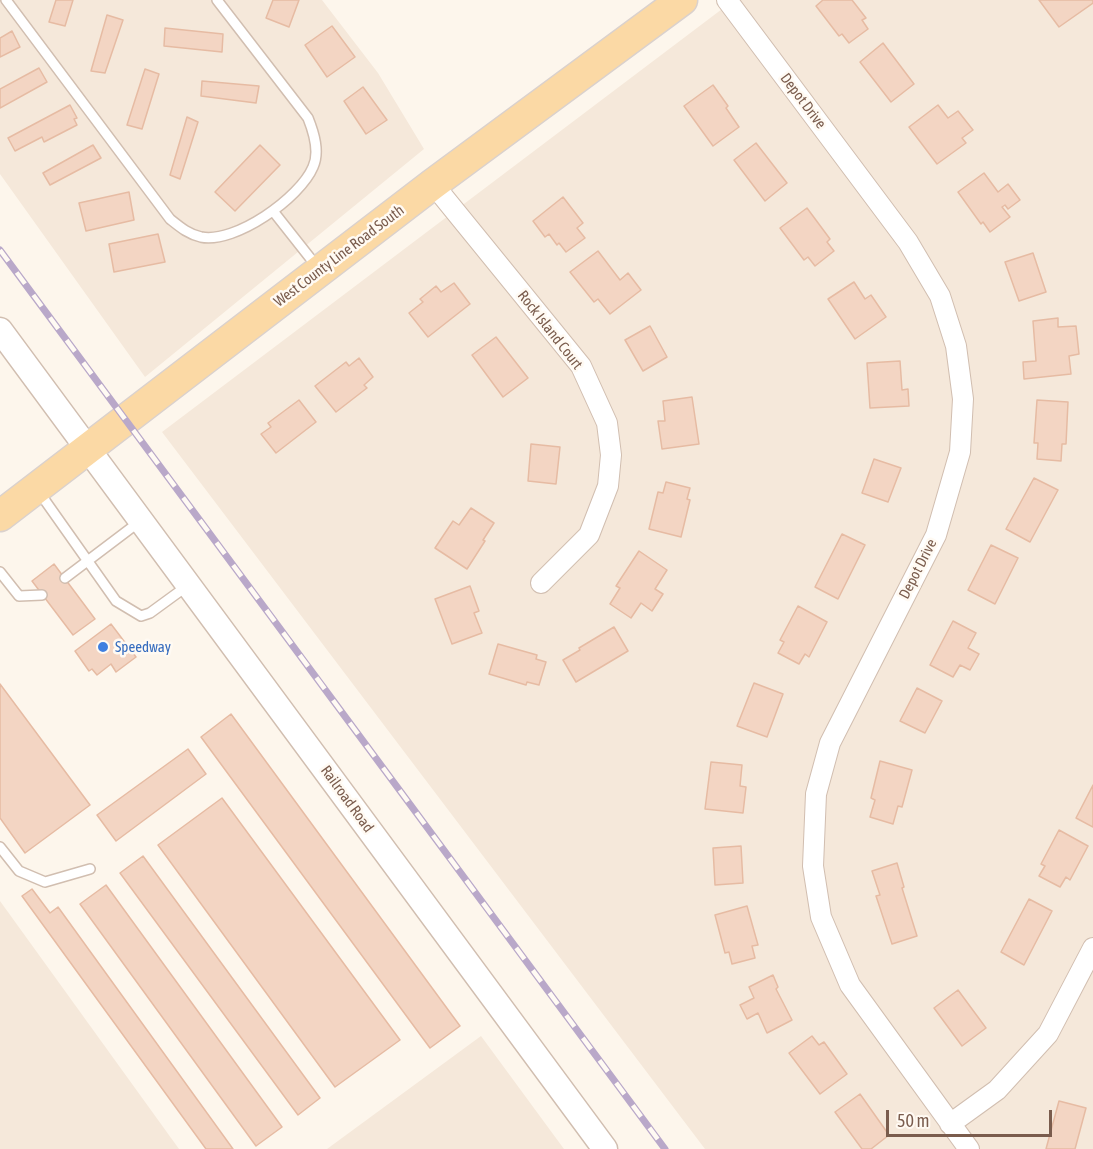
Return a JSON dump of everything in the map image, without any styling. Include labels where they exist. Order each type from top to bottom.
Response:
[{"type":"main road","name":"West County Line Road South","points":[[0,516],[433,184],[682,0]]},
{"type":"street","name":"Depot Drive","points":[[727,0],[908,242],[940,296],[956,346],[963,399],[960,452],[936,535],[830,743],[816,794],[813,866],[821,917],[850,985],[969,1149]]},
{"type":"street","name":"Rock Island Court","points":[[433,184],[580,366],[607,423],[611,455],[608,486],[589,535],[541,583]]},
{"type":"street","name":"Railroad Road","points":[[0,330],[605,1149]]},
{"type":"street","points":[[950,1124],[997,1090],[1048,1034],[1093,948]]},
{"type":"lane","points":[[6,0],[170,219],[185,231],[203,237],[222,236],[273,212],[303,183],[314,166],[316,150],[314,133],[308,118],[217,0]]},
{"type":"lane","points":[[273,212],[320,270]]},
{"type":"lane","points":[[37,488],[116,601],[141,616],[150,613],[188,585]]},
{"type":"lane","points":[[65,578],[141,520]]},
{"type":"lane","points":[[0,572],[19,596],[42,595]]},
{"type":"lane","points":[[0,847],[19,871],[45,882],[90,869]]},
{"type":"shaded area","points":[[0,0],[322,0],[378,73],[424,149],[145,377],[0,174]]},
{"type":"shaded area","points":[[734,0],[1093,0],[1093,1149],[705,1149],[162,432]]},
{"type":"shaded area","points":[[0,901],[179,1149],[0,1149]]},
{"type":"shaded area","points":[[481,1036],[564,1149],[327,1149]]},
{"type":"building","points":[[56,0],[73,0],[65,26],[49,22]]},
{"type":"building","points":[[273,0],[299,0],[289,27],[266,18]]},
{"type":"building","points":[[823,0],[852,0],[866,18],[862,20],[868,29],[849,43],[842,34],[839,36],[816,6]]},
{"type":"building","points":[[1039,0],[1093,0],[1093,3],[1059,27]]},
{"type":"building","points":[[107,15],[123,20],[105,73],[91,71]]},
{"type":"building","points":[[332,26],[355,57],[327,77],[305,45]]},
{"type":"building","points":[[165,28],[223,34],[222,52],[164,46]]},
{"type":"building","points":[[12,31],[20,47],[0,57],[0,38]]},
{"type":"building","points":[[883,43],[914,84],[891,102],[860,62]]},
{"type":"building","points":[[39,68],[47,82],[0,108],[0,89]]},
{"type":"building","points":[[145,69],[159,74],[142,129],[127,125]]},
{"type":"building","points":[[202,81],[259,86],[256,103],[201,96]]},
{"type":"building","points":[[713,85],[739,127],[713,146],[684,106]]},
{"type":"building","points":[[363,87],[387,120],[366,134],[344,101]]},
{"type":"building","points":[[70,105],[77,118],[74,119],[77,125],[44,142],[42,137],[15,151],[8,138]]},
{"type":"building","points":[[938,105],[948,118],[958,111],[973,130],[962,138],[966,143],[937,164],[909,127]]},
{"type":"building","points":[[187,117],[198,122],[180,179],[170,175]]},
{"type":"building","points":[[756,143],[787,183],[765,201],[734,160]]},
{"type":"building","points":[[93,145],[101,158],[50,185],[43,173]]},
{"type":"building","points":[[260,145],[280,165],[235,211],[215,192]]},
{"type":"building","points":[[984,173],[998,192],[1008,184],[1020,200],[1008,209],[1005,205],[1002,207],[1010,217],[990,232],[983,222],[981,224],[958,192]]},
{"type":"building","points":[[129,192],[134,220],[86,231],[79,203]]},
{"type":"building","points":[[563,197],[583,223],[577,228],[585,238],[566,252],[549,234],[545,237],[533,221]]},
{"type":"building","points":[[807,208],[830,239],[827,242],[834,251],[815,266],[808,257],[804,260],[780,228]]},
{"type":"building","points":[[158,234],[165,262],[114,272],[109,244]]},
{"type":"building","points":[[598,251],[620,280],[628,273],[641,290],[610,314],[598,299],[594,302],[570,272]]},
{"type":"building","points":[[1033,253],[1046,292],[1019,301],[1005,262]]},
{"type":"building","points":[[854,282],[865,299],[871,295],[886,317],[855,339],[828,299]]},
{"type":"building","points":[[454,283],[470,304],[428,337],[409,313],[423,302],[420,299],[436,286],[441,292]]},
{"type":"building","points":[[1058,318],[1058,327],[1076,326],[1079,354],[1069,356],[1071,374],[1024,379],[1023,362],[1036,361],[1033,321]]},
{"type":"building","points":[[650,326],[667,357],[643,371],[625,340]]},
{"type":"building","points":[[496,337],[528,378],[503,397],[472,355]]},
{"type":"building","points":[[359,358],[373,377],[364,385],[367,388],[336,412],[315,386],[346,362],[349,366]]},
{"type":"building","points":[[900,361],[902,390],[908,389],[909,406],[870,408],[867,363]]},
{"type":"building","points":[[692,397],[699,444],[662,449],[658,421],[665,421],[663,401]]},
{"type":"building","points":[[299,400],[316,422],[276,453],[261,434],[271,427],[268,423]]},
{"type":"building","points":[[1037,400],[1068,402],[1066,444],[1062,444],[1061,461],[1037,459],[1038,443],[1034,443]]},
{"type":"building","points":[[531,444],[560,447],[556,484],[528,481]]},
{"type":"building","points":[[874,459],[901,468],[888,502],[862,493]]},
{"type":"building","points":[[1034,478],[1058,490],[1030,542],[1006,529]]},
{"type":"building","points":[[666,482],[690,488],[687,499],[690,500],[681,537],[649,529],[658,492],[663,493]]},
{"type":"building","points":[[471,508],[494,523],[467,569],[435,548],[453,521],[459,525]]},
{"type":"building","points":[[842,534],[865,545],[838,599],[815,587]]},
{"type":"building","points":[[991,545],[1018,558],[995,604],[968,590]]},
{"type":"building","points":[[639,551],[667,570],[655,589],[663,594],[652,611],[641,603],[631,618],[610,604],[620,588],[616,586]]},
{"type":"building","points":[[54,564],[95,619],[73,635],[32,581]]},
{"type":"building","points":[[470,586],[479,611],[474,613],[482,633],[452,644],[435,599]]},
{"type":"building","points":[[798,606],[827,622],[809,657],[805,654],[799,664],[778,653],[784,642],[780,640]]},
{"type":"building","points":[[953,621],[976,633],[968,648],[979,654],[970,670],[960,665],[953,677],[930,665]]},
{"type":"building","points":[[111,624],[136,657],[116,672],[111,664],[97,675],[92,669],[89,671],[75,651]]},
{"type":"building","points":[[614,627],[628,651],[576,682],[563,660]]},
{"type":"building","points":[[498,644],[537,655],[536,659],[546,662],[539,685],[527,682],[526,685],[489,674]]},
{"type":"building","points":[[754,683],[783,694],[767,737],[737,726]]},
{"type":"building","points":[[0,684],[90,805],[25,853],[0,818]]},
{"type":"building","points":[[917,688],[942,701],[925,733],[900,721]]},
{"type":"building","points":[[231,714],[460,1026],[430,1048],[201,737]]},
{"type":"building","points":[[188,749],[206,774],[116,841],[97,815]]},
{"type":"building","points":[[880,761],[912,770],[902,807],[898,806],[893,824],[870,817],[875,800],[871,798]]},
{"type":"building","points":[[711,762],[742,765],[740,786],[746,787],[743,813],[705,809]]},
{"type":"building","points":[[1093,785],[1093,827],[1076,818]]},
{"type":"building","points":[[222,798],[400,1040],[335,1087],[158,845]]},
{"type":"building","points":[[1059,830],[1088,846],[1070,880],[1066,877],[1060,887],[1039,876],[1045,866],[1041,864]]},
{"type":"building","points":[[741,846],[743,883],[715,885],[713,848]]},
{"type":"building","points":[[143,856],[320,1098],[298,1115],[120,873]]},
{"type":"building","points":[[897,863],[917,936],[892,944],[876,896],[880,895],[872,871]]},
{"type":"building","points":[[106,885],[282,1127],[256,1146],[80,904]]},
{"type":"building","points":[[32,889],[50,913],[58,907],[233,1149],[206,1149],[22,896]]},
{"type":"building","points":[[1029,899],[1052,911],[1024,965],[1001,952]]},
{"type":"building","points":[[747,906],[758,945],[752,946],[755,958],[732,964],[729,952],[725,953],[715,915]]},
{"type":"building","points":[[773,975],[778,987],[776,989],[792,1020],[767,1033],[758,1013],[747,1019],[740,1005],[754,998],[749,987]]},
{"type":"building","points":[[958,990],[986,1028],[962,1046],[934,1008]]},
{"type":"building","points":[[812,1036],[819,1045],[824,1042],[847,1074],[820,1094],[789,1053]]},
{"type":"building","points":[[860,1094],[889,1135],[871,1149],[862,1149],[835,1112]]},
{"type":"building","points":[[1059,1101],[1086,1108],[1075,1149],[1046,1149]]},
{"type":"railway","points":[[0,250],[665,1149]]},
{"type":"place","name":"Speedway","points":[[103,647]]}]
